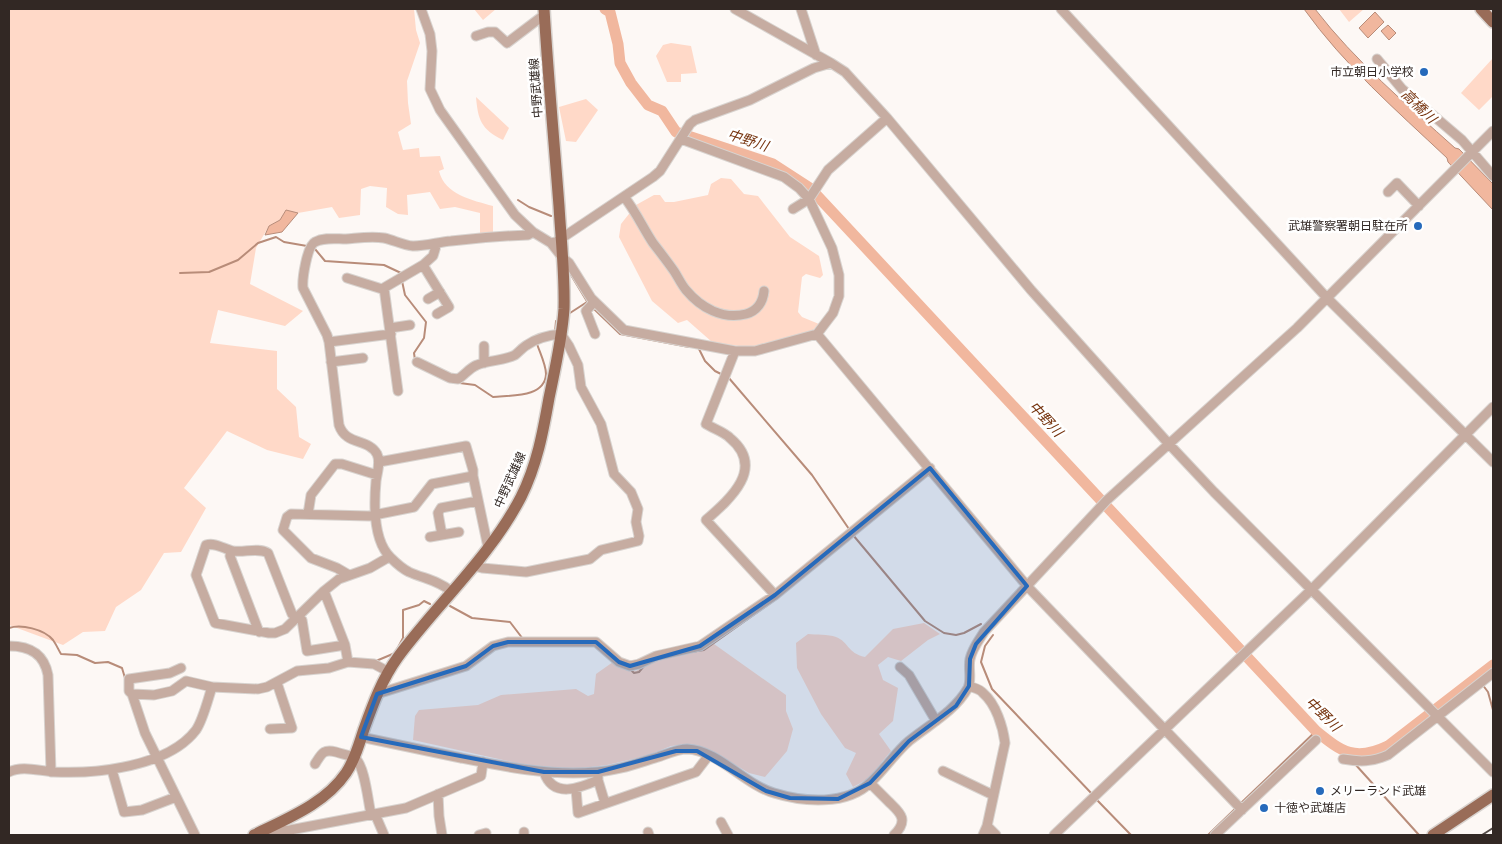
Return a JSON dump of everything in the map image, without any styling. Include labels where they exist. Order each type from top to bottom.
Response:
[{"type":"main road","points":[[1481,9],[1493,22]]},
{"type":"main road","name":"中野武雄線","points":[[254,835],[311,806],[332,790],[346,773],[354,758],[377,694],[389,672],[451,591],[488,548],[513,510],[534,466],[543,434],[561,334],[566,260],[556,241],[544,13]]},
{"type":"main road","points":[[1433,835],[1493,795]]},
{"type":"street","points":[[422,9],[430,34],[432,51],[430,89],[434,98],[515,215],[533,232],[556,241],[625,198],[660,171],[695,120],[750,100],[814,68],[831,63]]},
{"type":"street","points":[[735,9],[845,72],[887,118],[1031,290],[1168,443],[1311,590],[1493,772]]},
{"type":"street","points":[[801,9],[816,55]]},
{"type":"street","points":[[1061,9],[1327,298],[1493,462]]},
{"type":"street","points":[[476,36],[495,32],[507,43],[544,13]]},
{"type":"street","points":[[1377,60],[1402,89],[1448,127],[1493,176]]},
{"type":"street","points":[[793,209],[810,198],[828,170],[887,118]]},
{"type":"street","points":[[544,772],[546,780],[556,787],[576,789],[598,776],[686,749],[709,755],[766,791],[790,798],[838,798],[858,792],[870,783],[897,753],[956,706],[969,686],[970,659],[976,644],[984,632],[1107,500],[1327,298],[1493,131]]},
{"type":"street","points":[[566,260],[592,305],[624,330],[735,350],[755,351],[817,334],[833,313],[839,296],[839,275],[832,248],[810,198],[784,177],[684,135]]},
{"type":"street","points":[[1388,192],[1397,184],[1419,206]]},
{"type":"street","points":[[625,198],[686,290],[708,310],[719,315],[747,314],[758,308],[764,292]]},
{"type":"street","points":[[451,591],[441,583],[409,572],[389,557],[378,533],[375,515],[378,455],[371,448],[347,437],[339,425],[329,342],[303,288],[302,282],[305,268],[310,247],[314,242],[321,239],[360,236],[386,238],[400,244],[415,246],[437,242],[528,235],[533,232]]},
{"type":"street","points":[[347,278],[382,289],[423,265],[434,256],[437,242]]},
{"type":"street","points":[[423,265],[449,307],[437,314]]},
{"type":"street","points":[[384,288],[398,391]]},
{"type":"street","points":[[428,300],[440,292]]},
{"type":"street","points":[[592,305],[586,311],[595,334]]},
{"type":"street","points":[[329,342],[390,331],[410,325]]},
{"type":"street","points":[[417,362],[450,378],[458,379],[464,376],[469,368],[501,360],[516,354],[528,344],[541,338],[561,334],[578,365],[581,387],[600,424],[614,474],[631,492],[638,509],[636,522],[639,536],[638,541],[601,550],[590,559],[526,572],[474,566]]},
{"type":"street","points":[[817,334],[1027,586],[1239,807]]},
{"type":"street","points":[[484,346],[484,363]]},
{"type":"street","points":[[735,350],[706,424],[730,438],[741,449],[746,459],[744,476],[728,501],[706,520],[775,595]]},
{"type":"street","points":[[331,362],[363,358]]},
{"type":"street","points":[[1054,835],[1311,590],[1493,406]]},
{"type":"street","points":[[379,462],[466,446],[473,470],[488,548]]},
{"type":"street","points":[[308,514],[311,495],[336,464],[342,464],[377,475]]},
{"type":"street","points":[[377,694],[466,666],[493,646],[508,642],[593,642],[619,662],[630,666],[656,656],[700,646],[775,595],[930,468]]},
{"type":"street","points":[[349,574],[311,558],[284,530],[287,517],[291,514],[375,515],[414,507],[432,484],[473,476]]},
{"type":"street","points":[[442,535],[438,513],[441,508],[478,501]]},
{"type":"street","points":[[430,537],[459,532]]},
{"type":"street","points":[[345,645],[307,651],[302,620],[297,617],[292,614],[268,553],[264,550],[231,551],[210,544],[206,546],[196,575],[215,623],[259,632],[275,633],[285,629],[297,617],[324,591],[340,579],[349,574],[370,568],[389,557]]},
{"type":"street","points":[[231,551],[230,556],[259,632]]},
{"type":"street","points":[[324,591],[345,645],[348,662]]},
{"type":"street","points":[[9,646],[33,651],[42,657],[46,664],[52,772]]},
{"type":"street","points":[[132,694],[154,695],[172,691],[186,681],[212,687],[258,689],[277,683],[297,672],[330,668],[348,662],[374,664],[389,672]]},
{"type":"street","points":[[900,667],[908,675],[936,721]]},
{"type":"street","points":[[181,668],[170,673],[129,679],[129,691],[132,694],[137,713],[157,757],[195,835]]},
{"type":"street","points":[[1343,759],[1363,762],[1378,760],[1388,755],[1493,673]]},
{"type":"street","points":[[270,729],[292,728],[277,683]]},
{"type":"street","points":[[969,686],[982,691],[991,701],[1004,733],[1005,743],[987,826],[983,835]]},
{"type":"street","points":[[9,772],[18,769],[52,772],[112,770],[157,757],[177,747],[197,729],[212,687]]},
{"type":"street","points":[[362,737],[483,762],[544,772],[598,776]]},
{"type":"street","points":[[1215,835],[1239,807],[1316,740]]},
{"type":"street","points":[[315,764],[322,752],[328,750],[354,758],[362,771],[373,814],[384,835]]},
{"type":"street","points":[[576,789],[578,813],[696,772],[709,755]]},
{"type":"street","points":[[268,828],[272,831],[290,830],[406,808],[480,776],[483,762]]},
{"type":"street","points":[[112,770],[124,812],[142,810],[176,797]]},
{"type":"street","points":[[943,771],[993,795]]},
{"type":"street","points":[[598,776],[605,803]]},
{"type":"street","points":[[870,783],[890,804],[896,807],[901,815],[901,824],[894,835]]},
{"type":"street","points":[[438,794],[442,835]]},
{"type":"street","points":[[721,822],[728,835]]},
{"type":"street","points":[[987,826],[996,835]]},
{"type":"highlighted area","points":[[930,468],[1027,586],[976,644],[970,659],[969,686],[956,706],[909,741],[870,783],[838,799],[790,798],[766,791],[697,751],[676,751],[598,772],[544,772],[361,737],[377,694],[466,666],[493,646],[508,642],[596,642],[619,662],[630,666],[700,646],[775,595]]},
{"type":"shaded area","points":[[9,9],[414,9],[416,30],[420,43],[407,81],[411,124],[398,132],[403,150],[419,148],[420,157],[440,156],[444,169],[439,171],[447,186],[460,195],[493,206],[493,235],[480,236],[480,213],[455,207],[440,209],[430,192],[407,195],[408,215],[398,214],[386,207],[387,188],[370,186],[361,189],[360,215],[339,218],[332,207],[298,213],[286,210],[280,220],[269,226],[256,248],[250,284],[303,311],[285,326],[218,310],[210,343],[277,351],[277,389],[296,407],[299,437],[311,444],[303,459],[267,450],[227,431],[184,488],[206,508],[181,552],[164,553],[141,590],[116,607],[105,631],[83,632],[63,645],[9,625]]},
{"type":"shaded area","points":[[474,9],[496,9],[483,20]]},
{"type":"shaded area","points":[[1304,9],[1315,9],[1364,64],[1455,148],[1459,149],[1493,184],[1493,210],[1448,162],[1447,158],[1353,68]]},
{"type":"shaded area","points":[[1339,9],[1364,9],[1349,22]]},
{"type":"shaded area","points":[[1375,12],[1384,22],[1368,38],[1359,28]]},
{"type":"shaded area","points":[[1388,25],[1396,33],[1389,40],[1381,31]]},
{"type":"shaded area","points":[[671,43],[691,46],[697,73],[681,74],[681,82],[667,82],[656,56],[663,45]]},
{"type":"shaded area","points":[[1493,58],[1493,96],[1479,110],[1461,93]]},
{"type":"shaded area","points":[[476,97],[509,128],[503,140],[485,128],[478,112]]},
{"type":"shaded area","points":[[586,99],[598,110],[576,142],[566,141],[559,107]]},
{"type":"shaded area","points":[[721,178],[731,179],[744,194],[758,196],[790,237],[819,256],[823,275],[820,278],[806,274],[802,277],[798,312],[802,317],[819,324],[811,332],[752,348],[712,342],[687,320],[678,323],[652,301],[619,237],[621,224],[636,205],[654,195],[660,195],[665,202],[674,202],[708,195],[711,184]]},
{"type":"shaded area","points":[[286,210],[298,213],[282,232],[265,235],[269,226],[280,220]]},
{"type":"shaded area","points":[[924,623],[940,634],[928,640],[901,661],[888,657],[878,665],[883,680],[898,688],[893,721],[879,734],[891,751],[868,779],[853,787],[846,774],[856,753],[845,748],[821,714],[797,668],[796,643],[808,634],[833,636],[840,639],[855,653],[865,657],[893,629]]},
{"type":"shaded area","points":[[714,644],[786,695],[786,711],[793,729],[787,751],[765,777],[749,773],[710,750],[689,744],[671,746],[646,756],[607,765],[574,769],[521,764],[413,740],[415,716],[419,710],[478,705],[501,695],[576,689],[588,696],[594,694],[596,674],[613,662],[636,671],[652,659]]},
{"type":"waterway","name":"中野川","points":[[605,9],[610,12],[618,44],[620,63],[631,83],[648,105],[662,111],[676,132],[773,164],[810,188],[1316,731],[1325,738],[1342,749],[1358,754],[1376,751],[1388,746],[1493,665]]},
{"type":"waterway","points":[[518,200],[551,216]]},
{"type":"waterway","points":[[180,273],[209,272],[238,260],[258,243],[276,237],[284,242],[307,246]]},
{"type":"waterway","points":[[315,249],[325,261],[384,265],[401,273]]},
{"type":"waterway","points":[[571,275],[588,303]]},
{"type":"waterway","points":[[402,281],[405,295],[426,322],[424,338],[414,353],[415,360]]},
{"type":"waterway","points":[[570,313],[587,302]]},
{"type":"waterway","points":[[593,308],[620,334],[689,347]]},
{"type":"waterway","points":[[555,332],[556,321]]},
{"type":"waterway","points":[[452,382],[475,385],[493,397],[526,394],[533,391],[544,382],[546,374],[537,344]]},
{"type":"waterway","points":[[699,349],[705,361],[715,371],[723,375]]},
{"type":"waterway","points":[[728,377],[812,475],[849,529]]},
{"type":"waterway","points":[[853,535],[925,621],[944,633],[956,635],[981,624]]},
{"type":"waterway","points":[[691,652],[704,650],[779,597]]},
{"type":"waterway","points":[[376,661],[395,653],[403,638],[403,610],[419,605],[424,601],[430,604]]},
{"type":"waterway","points":[[450,606],[472,618],[510,622],[523,639]]},
{"type":"waterway","points":[[9,628],[20,627],[38,630],[53,640],[61,654],[77,655],[95,663],[108,662],[122,668],[125,678]]},
{"type":"waterway","points":[[993,635],[985,646],[981,662],[992,689],[1093,795]]},
{"type":"waterway","points":[[630,669],[634,673],[639,672],[644,666]]},
{"type":"waterway","points":[[1482,684],[1488,692],[1493,710]]},
{"type":"waterway","points":[[1240,804],[1316,731]]},
{"type":"waterway","points":[[1355,764],[1419,835]]},
{"type":"waterway","points":[[1096,799],[1131,835]]},
{"type":"waterway","points":[[1208,835],[1237,807]]},
{"type":"railway","points":[[1482,835],[1493,828]]},
{"type":"place","name":"市立朝日小学校","points":[[1424,72]]},
{"type":"place","name":"武雄警察署朝日駐在所","points":[[1418,226]]},
{"type":"place","name":"メリーランド武雄","points":[[1320,791]]},
{"type":"place","name":"十徳や武雄店","points":[[1264,808]]},
{"type":"water label","name":"高橋川","points":[[1419,106]]}]
